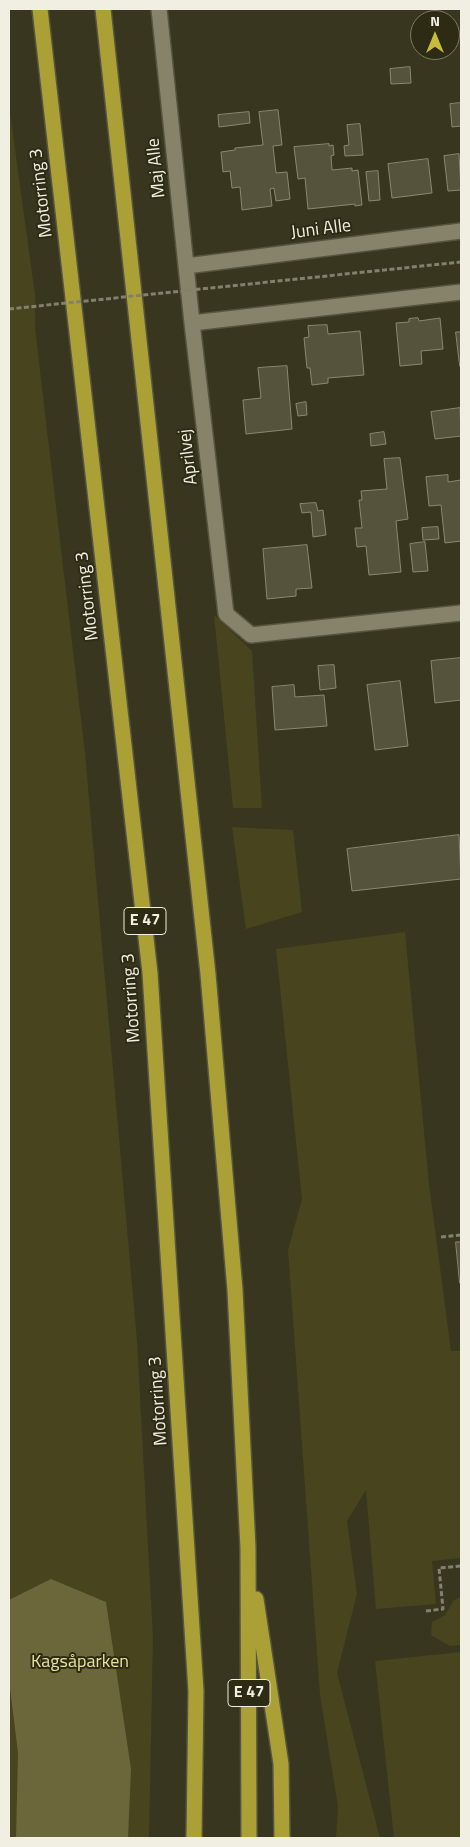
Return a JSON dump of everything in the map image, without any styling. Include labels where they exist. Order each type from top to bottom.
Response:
[{"type":"highway","name":"Motorring 3","points":[[40,9],[150,973],[196,1691],[194,1838]]},
{"type":"highway","name":"E 47","points":[[103,9],[208,974],[236,1290],[248,1548],[249,1838]]},
{"type":"highway","points":[[248,1548],[281,1764],[282,1838]]},
{"type":"street","name":"Maj Alle","points":[[159,9],[192,323]]},
{"type":"street","name":"Juni Alle","points":[[186,266],[461,231]]},
{"type":"street","points":[[192,323],[461,292]]},
{"type":"street","name":"Aprilvej","points":[[192,323],[226,614],[251,635],[461,613]]},
{"type":"path","points":[[9,309],[461,262]]},
{"type":"path","points":[[441,1237],[461,1235]]},
{"type":"path","points":[[426,1611],[443,1610],[438,1568],[461,1566]]},
{"type":"green space","name":"Kagsåparken","points":[[9,105],[35,295],[35,328],[85,753],[137,1341],[153,1638],[149,1838],[9,1838]]},
{"type":"green space","points":[[214,615],[252,651],[262,808],[233,808]]},
{"type":"green space","points":[[232,827],[293,830],[302,912],[246,929]]},
{"type":"green space","points":[[405,932],[429,1184],[451,1351],[461,1351],[461,1558],[432,1561],[436,1604],[376,1609],[366,1490],[347,1521],[357,1594],[337,1673],[380,1838],[336,1838],[338,1807],[320,1695],[288,1250],[302,1199],[276,949]]},
{"type":"green space","points":[[461,1597],[461,1645],[450,1646],[431,1635],[432,1622],[445,1615],[454,1600]]},
{"type":"green space","points":[[461,1652],[461,1838],[394,1838],[375,1661]]},
{"type":"shaded area","points":[[51,1579],[106,1602],[131,1769],[128,1838],[16,1838],[18,1753],[9,1680],[9,1600]]},
{"type":"building","points":[[410,67],[411,83],[391,84],[390,69]]},
{"type":"building","points":[[461,103],[461,126],[452,127],[450,104]]},
{"type":"building","points":[[278,110],[282,145],[273,146],[276,173],[287,172],[290,199],[276,201],[274,188],[270,189],[272,206],[242,210],[240,187],[232,188],[230,171],[223,172],[221,152],[235,150],[235,148],[263,145],[259,112]]},
{"type":"building","points":[[249,112],[250,123],[219,127],[218,115]]},
{"type":"building","points":[[360,124],[363,155],[345,156],[344,146],[349,145],[347,125]]},
{"type":"building","points":[[329,144],[329,146],[333,145],[334,155],[331,156],[332,170],[352,168],[352,171],[358,170],[362,205],[355,206],[355,204],[308,209],[305,178],[298,179],[294,147]]},
{"type":"building","points":[[459,154],[461,190],[448,191],[444,156]]},
{"type":"building","points":[[428,159],[432,193],[392,198],[388,164]]},
{"type":"building","points":[[378,171],[380,200],[369,201],[366,172]]},
{"type":"building","points":[[418,318],[419,321],[440,318],[443,349],[421,351],[422,364],[400,366],[396,323],[409,322],[409,319]]},
{"type":"building","points":[[327,325],[328,334],[360,331],[364,375],[328,378],[328,383],[312,385],[310,368],[307,368],[304,338],[309,337],[308,326]]},
{"type":"building","points":[[456,332],[461,332],[460,366]]},
{"type":"building","points":[[287,366],[292,429],[246,434],[243,400],[261,398],[258,368]]},
{"type":"building","points":[[306,402],[307,415],[298,416],[296,404]]},
{"type":"building","points":[[460,408],[461,436],[435,439],[431,412]]},
{"type":"building","points":[[384,432],[386,444],[371,446],[370,434]]},
{"type":"building","points":[[400,458],[408,519],[396,521],[401,572],[369,575],[366,546],[357,547],[355,528],[362,528],[359,500],[362,500],[361,491],[387,489],[384,459]]},
{"type":"building","points":[[448,475],[448,482],[461,480],[461,541],[445,543],[441,505],[429,506],[426,477]]},
{"type":"building","points":[[316,503],[318,511],[323,510],[326,535],[313,537],[311,512],[302,513],[300,504]]},
{"type":"building","points":[[438,527],[439,539],[423,540],[422,528]]},
{"type":"building","points":[[425,542],[428,571],[413,572],[410,544]]},
{"type":"building","points":[[307,545],[312,588],[296,589],[296,596],[267,599],[263,549]]},
{"type":"building","points":[[461,658],[461,700],[435,703],[431,661]]},
{"type":"building","points":[[334,665],[336,688],[320,690],[318,666]]},
{"type":"building","points":[[400,681],[408,746],[375,750],[367,685]]},
{"type":"building","points":[[294,685],[295,697],[324,695],[327,726],[275,730],[272,687]]},
{"type":"building","points":[[459,835],[461,879],[352,891],[347,849]]},
{"type":"building","points":[[456,1242],[461,1242],[461,1283],[460,1283]]}]
